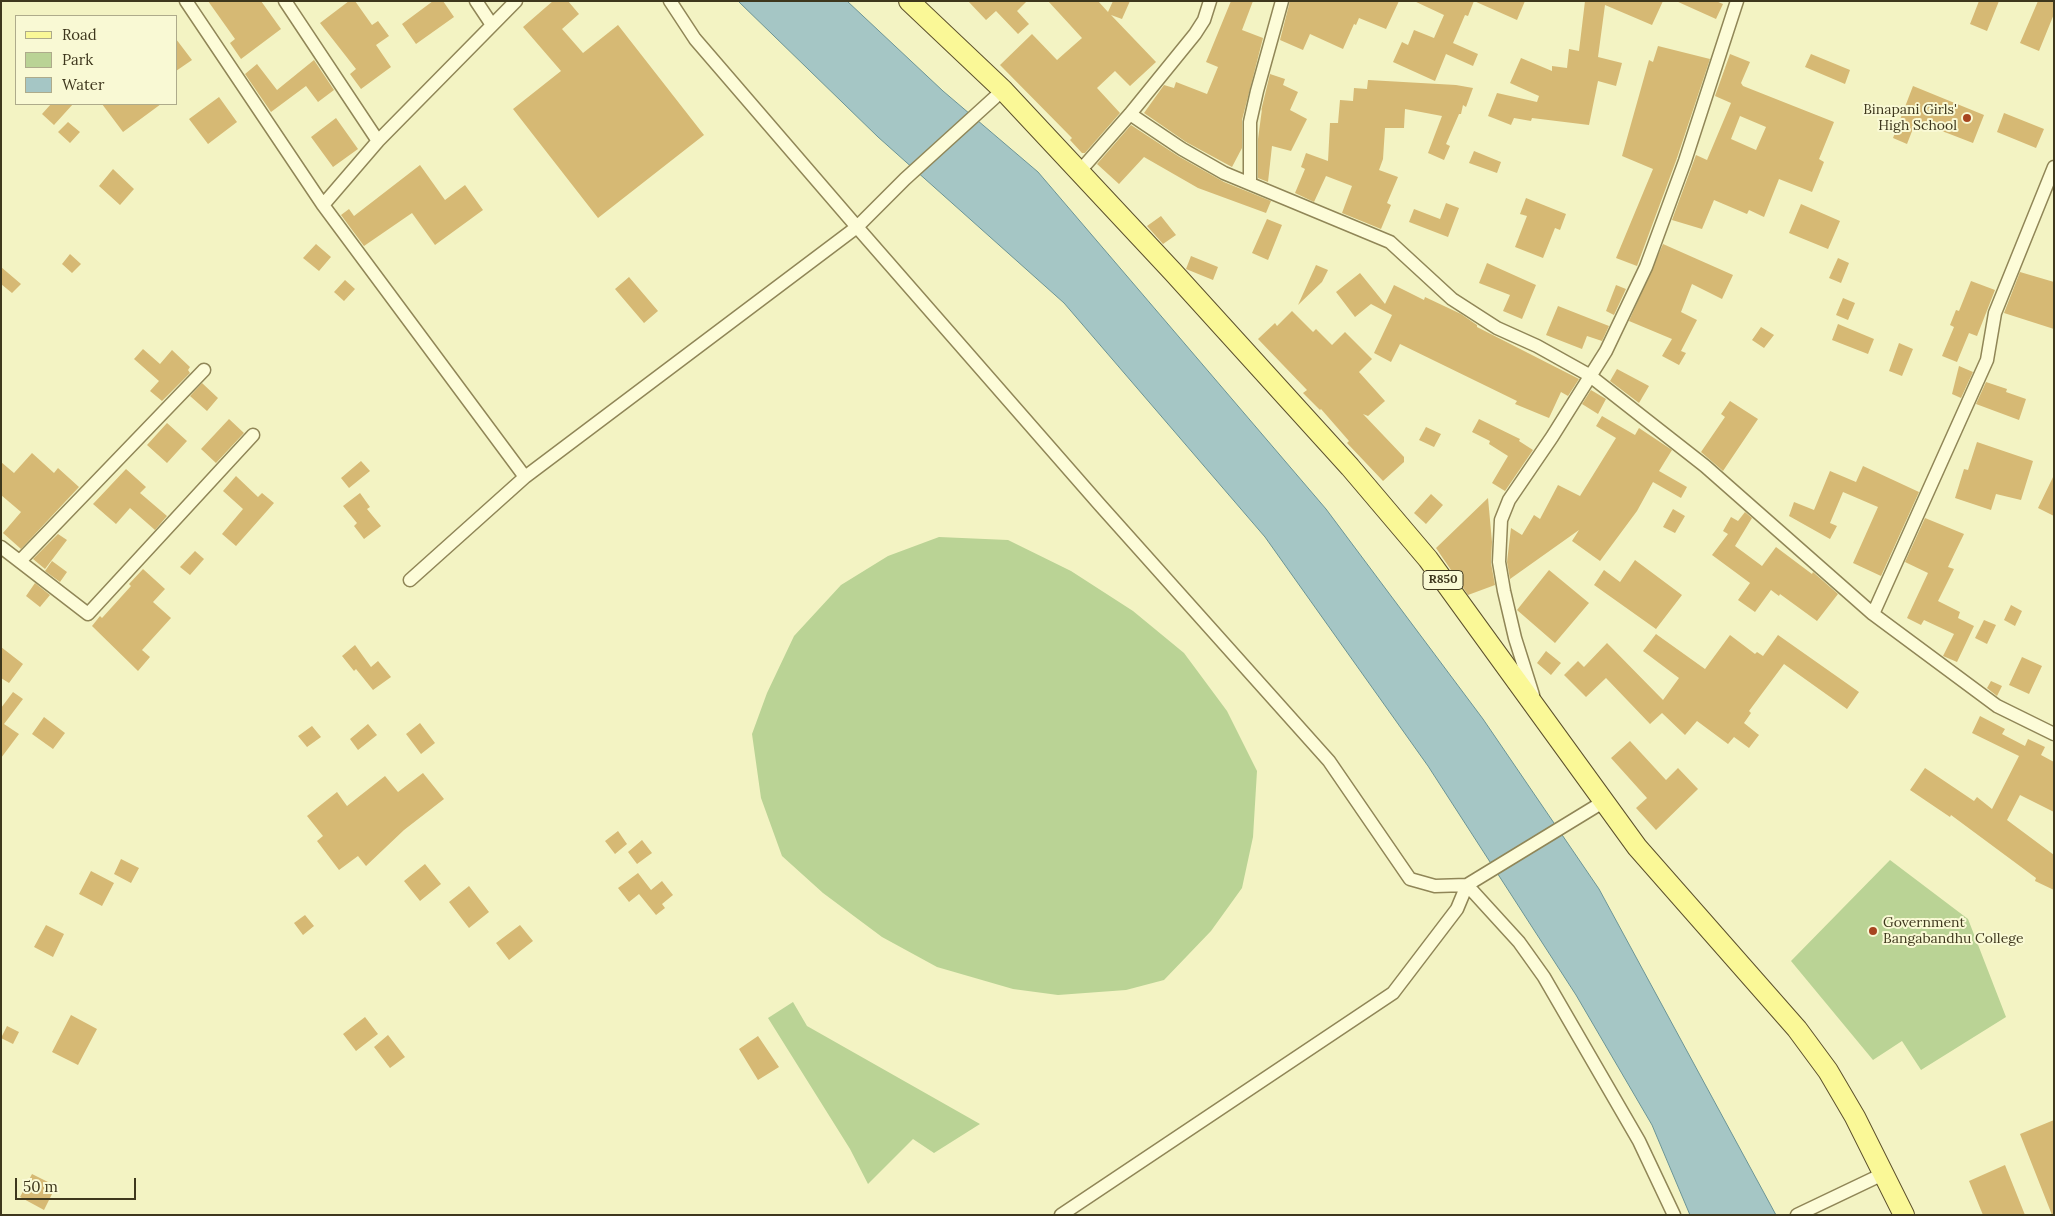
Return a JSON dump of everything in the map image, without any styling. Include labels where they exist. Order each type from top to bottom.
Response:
[{"type":"main road","name":"R850","points":[[909,1],[1003,90],[1350,467],[1428,559],[1603,802],[1668,885],[1796,1029],[1828,1071],[1855,1117],[1904,1215]]},
{"type":"street","points":[[186,1],[323,205],[525,477]]},
{"type":"street","points":[[285,1],[378,142]]},
{"type":"street","points":[[476,1],[492,25]]},
{"type":"street","points":[[323,205],[378,142],[516,1]]},
{"type":"street","points":[[670,1],[695,39],[857,228],[1100,505],[1329,760],[1410,880],[1435,886],[1472,881],[1580,818],[1603,802]]},
{"type":"street","points":[[1079,172],[1130,114],[1195,34],[1204,20],[1210,1]]},
{"type":"street","points":[[1250,182],[1250,122],[1282,1]]},
{"type":"street","points":[[1538,710],[1515,638],[1504,591],[1499,562],[1501,520],[1509,500],[1552,437],[1589,375],[1606,351],[1646,267],[1685,161],[1737,1]]},
{"type":"street","points":[[410,580],[525,477],[857,228],[905,179],[1003,90]]},
{"type":"street","points":[[1130,114],[1182,149],[1224,173],[1250,182],[1390,242],[1452,299],[1497,328],[1537,346],[1589,375],[1705,466],[1873,614],[1997,706],[2054,734]]},
{"type":"street","points":[[1873,614],[1987,360],[1995,313],[2054,167]]},
{"type":"street","points":[[20,561],[204,370]]},
{"type":"street","points":[[1,547],[88,614],[253,435]]},
{"type":"street","points":[[1062,1215],[1393,993],[1457,909],[1472,881]]},
{"type":"street","points":[[1472,881],[1544,977],[1639,1142],[1674,1215]]},
{"type":"street","points":[[1797,1214],[1883,1174]]},
{"type":"green space","points":[[939,537],[1008,540],[1071,571],[1133,611],[1184,653],[1227,711],[1257,771],[1253,837],[1242,888],[1211,931],[1164,980],[1126,990],[1058,995],[1013,989],[937,967],[882,937],[823,893],[782,856],[761,798],[752,734],[767,693],[794,636],[841,585],[888,556]]},
{"type":"green space","points":[[1890,860],[1968,919],[2006,1017],[1921,1070],[1902,1041],[1873,1060],[1791,961]]},
{"type":"green space","points":[[793,1002],[807,1026],[980,1124],[934,1153],[913,1139],[868,1184],[850,1149],[768,1018]]},
{"type":"water","points":[[738,1],[847,1],[943,91],[1038,172],[1326,509],[1483,719],[1599,889],[1776,1215],[1690,1215],[1652,1125],[1576,995],[1428,766],[1265,537],[1064,303],[878,137]]},
{"type":"building","points":[[208,1],[261,1],[281,29],[241,59],[230,43],[235,39]]},
{"type":"building","points":[[349,1],[355,1],[372,25],[378,21],[389,36],[376,45],[391,67],[361,89],[350,74],[356,69],[320,23]]},
{"type":"building","points":[[433,1],[443,1],[454,17],[416,44],[402,24]]},
{"type":"building","points":[[553,1],[568,1],[579,14],[562,29],[583,53],[618,25],[704,135],[598,218],[513,109],[561,71],[523,27]]},
{"type":"building","points":[[968,1],[1027,1],[1017,11],[1029,24],[1018,34],[996,11],[986,20]]},
{"type":"building","points":[[1048,1],[1098,1],[1108,12],[1113,1],[1130,1],[1122,19],[1111,15],[1156,62],[1130,86],[1115,71],[1097,88],[1120,113],[1085,153],[1082,153],[1070,140],[1072,138],[1000,65],[1032,34],[1057,60],[1082,38]]},
{"type":"building","points":[[1231,1],[1253,1],[1242,30],[1263,38],[1242,120],[1242,148],[1232,167],[1186,142],[1144,113],[1164,85],[1174,88],[1176,82],[1207,94],[1218,67],[1206,62]]},
{"type":"building","points":[[1290,1],[1399,1],[1386,29],[1359,18],[1356,25],[1354,24],[1343,49],[1310,34],[1303,50],[1280,40]]},
{"type":"building","points":[[1414,1],[1474,1],[1468,16],[1465,15],[1453,43],[1478,54],[1473,66],[1446,54],[1435,81],[1393,62],[1402,42],[1408,45],[1414,30],[1434,38],[1444,15]]},
{"type":"building","points":[[1474,1],[1525,1],[1517,20]]},
{"type":"building","points":[[1585,1],[1663,1],[1652,25],[1605,5],[1598,57],[1622,63],[1616,86],[1598,81],[1589,125],[1532,118],[1531,121],[1514,118],[1511,125],[1488,116],[1497,93],[1537,102],[1539,96],[1510,83],[1521,58],[1552,71],[1552,66],[1567,68],[1569,49],[1579,51]]},
{"type":"building","points":[[1676,1],[1716,1],[1723,4],[1716,19]]},
{"type":"building","points":[[1979,1],[1999,1],[1987,31],[1970,24]]},
{"type":"building","points":[[2038,1],[2054,1],[2054,14],[2039,51],[2020,43]]},
{"type":"building","points":[[178,42],[192,60],[178,70]]},
{"type":"building","points":[[1658,46],[1710,59],[1677,158],[1637,266],[1616,258],[1653,169],[1622,156],[1649,60],[1653,62]]},
{"type":"building","points":[[1730,54],[1750,62],[1741,83],[1743,86],[1834,122],[1819,159],[1824,162],[1812,192],[1779,179],[1764,217],[1749,210],[1747,214],[1714,200],[1702,229],[1672,220],[1696,155],[1707,160],[1731,103],[1715,96]],"holes":[[[1740,116],[1766,127],[1756,150],[1731,139]]]},
{"type":"building","points":[[1811,54],[1850,70],[1845,84],[1805,67]]},
{"type":"building","points":[[314,60],[334,90],[318,102],[306,86],[271,112],[245,74],[257,64],[277,90]]},
{"type":"building","points":[[1270,74],[1285,79],[1283,85],[1298,92],[1290,110],[1307,119],[1291,151],[1272,146],[1268,182],[1258,178],[1258,139],[1262,109],[1261,111]]},
{"type":"building","points":[[1368,80],[1456,85],[1473,88],[1466,107],[1463,105],[1461,114],[1459,114],[1446,144],[1450,146],[1444,160],[1428,153],[1442,116],[1405,109],[1404,128],[1385,128],[1383,159],[1379,170],[1398,177],[1387,203],[1391,205],[1381,229],[1342,213],[1352,186],[1326,176],[1314,202],[1295,193],[1305,169],[1301,167],[1306,153],[1328,161],[1330,123],[1338,123],[1340,100],[1353,101],[1354,88],[1367,89]]},
{"type":"building","points":[[1913,86],[1984,115],[1973,143],[1916,121],[1907,144],[1893,138]]},
{"type":"building","points":[[219,97],[237,122],[208,144],[189,119]]},
{"type":"building","points":[[50,105],[72,105],[54,125],[42,114]]},
{"type":"building","points":[[103,105],[160,105],[123,132]]},
{"type":"building","points":[[2004,113],[2044,129],[2036,148],[1997,132]]},
{"type":"building","points":[[336,118],[358,149],[333,167],[311,137]]},
{"type":"building","points":[[68,122],[80,132],[70,143],[58,132]]},
{"type":"building","points":[[1131,125],[1178,156],[1224,182],[1271,201],[1266,213],[1198,188],[1144,157],[1119,184],[1097,164]]},
{"type":"building","points":[[1474,151],[1501,162],[1497,173],[1469,163]]},
{"type":"building","points":[[420,165],[445,200],[465,185],[483,210],[435,245],[412,213],[364,246],[341,215],[349,209],[354,216]]},
{"type":"building","points":[[113,169],[134,189],[120,205],[99,186]]},
{"type":"building","points":[[1526,198],[1566,214],[1560,230],[1555,228],[1543,258],[1515,247],[1527,216],[1520,214]]},
{"type":"building","points":[[1446,203],[1459,208],[1448,237],[1409,222],[1414,209],[1440,219]]},
{"type":"building","points":[[1801,204],[1840,221],[1828,249],[1789,233]]},
{"type":"building","points":[[1161,216],[1176,235],[1163,244],[1147,226]]},
{"type":"building","points":[[1267,219],[1282,225],[1268,260],[1252,253]]},
{"type":"building","points":[[316,244],[331,257],[319,271],[303,258]]},
{"type":"building","points":[[1663,244],[1733,275],[1722,299],[1692,284],[1681,312],[1697,320],[1681,351],[1686,353],[1679,365],[1662,356],[1672,339],[1629,321]]},
{"type":"building","points":[[70,254],[81,264],[72,273],[62,264]]},
{"type":"building","points":[[1191,256],[1218,267],[1213,280],[1186,269]]},
{"type":"building","points":[[1838,258],[1849,263],[1841,283],[1829,278]]},
{"type":"building","points":[[1487,263],[1536,285],[1522,319],[1503,311],[1510,295],[1479,283]]},
{"type":"building","points":[[1316,265],[1328,270],[1322,282],[1298,305]]},
{"type":"building","points":[[1,267],[21,284],[12,293],[1,284]]},
{"type":"building","points":[[2020,272],[2054,282],[2054,329],[2004,313]]},
{"type":"building","points":[[1360,273],[1385,304],[1394,285],[1424,300],[1425,297],[1461,314],[1477,325],[1477,327],[1579,379],[1568,396],[1561,392],[1549,418],[1515,404],[1517,401],[1400,344],[1391,362],[1374,353],[1392,315],[1371,304],[1355,317],[1336,292]]},
{"type":"building","points":[[629,277],[658,311],[644,323],[615,289]]},
{"type":"building","points":[[345,280],[355,289],[344,301],[334,292]]},
{"type":"building","points":[[1971,281],[1995,290],[1977,336],[1969,333],[1957,362],[1942,356],[1954,327],[1950,325],[1956,310],[1959,311]]},
{"type":"building","points":[[1616,285],[1626,289],[1614,315],[1606,311]]},
{"type":"building","points":[[1843,298],[1855,303],[1848,320],[1836,315]]},
{"type":"building","points":[[1558,306],[1609,326],[1602,341],[1587,336],[1582,349],[1546,335]]},
{"type":"building","points":[[1292,311],[1313,332],[1316,329],[1332,345],[1345,332],[1372,359],[1359,372],[1385,401],[1368,416],[1363,414],[1404,457],[1404,462],[1383,481],[1347,443],[1349,441],[1321,409],[1303,393],[1307,390],[1258,339],[1275,323],[1277,326]]},
{"type":"building","points":[[1838,324],[1874,339],[1868,354],[1832,340]]},
{"type":"building","points":[[1761,327],[1774,335],[1764,348],[1752,340]]},
{"type":"building","points":[[1899,343],[1913,349],[1902,376],[1889,371]]},
{"type":"building","points":[[143,349],[160,364],[172,350],[190,367],[188,370],[190,373],[162,401],[150,391],[159,381],[134,359]]},
{"type":"building","points":[[1959,366],[1973,372],[1961,398],[1952,394]]},
{"type":"building","points":[[1617,369],[1649,386],[1639,403],[1610,381]]},
{"type":"building","points":[[1986,382],[2007,389],[2006,392],[2026,399],[2019,420],[1976,404]]},
{"type":"building","points":[[202,383],[218,398],[207,411],[190,396]]},
{"type":"building","points":[[1591,390],[1606,399],[1598,414],[1582,404]]},
{"type":"building","points":[[1730,401],[1758,419],[1723,471],[1701,452],[1725,417],[1721,414]]},
{"type":"building","points":[[1602,416],[1635,435],[1639,428],[1672,450],[1659,471],[1687,487],[1681,498],[1653,482],[1637,511],[1600,561],[1572,541],[1579,530],[1510,579],[1507,562],[1511,528],[1522,535],[1534,515],[1540,519],[1558,485],[1580,496],[1616,438],[1596,426]]},
{"type":"building","points":[[229,419],[244,433],[216,463],[201,449]]},
{"type":"building","points":[[1479,419],[1520,439],[1519,441],[1533,450],[1505,491],[1492,483],[1508,456],[1489,444],[1490,441],[1472,432]]},
{"type":"building","points":[[167,423],[187,441],[167,463],[147,445]]},
{"type":"building","points":[[1426,427],[1441,434],[1434,447],[1419,440]]},
{"type":"building","points":[[1977,442],[2033,461],[2021,500],[1996,494],[1991,510],[1955,498],[1964,469],[1968,470]]},
{"type":"building","points":[[32,453],[54,473],[58,468],[79,487],[21,549],[3,533],[21,512],[1,495],[1,462],[14,473]]},
{"type":"building","points":[[361,461],[370,471],[349,488],[341,478]]},
{"type":"building","points":[[1863,466],[1919,492],[1881,576],[1853,563],[1878,507],[1843,492],[1830,523],[1837,526],[1830,539],[1789,516],[1794,502],[1814,510],[1830,471],[1856,482]]},
{"type":"building","points":[[126,469],[146,487],[140,493],[167,516],[155,530],[130,508],[116,524],[93,504]]},
{"type":"building","points":[[2054,475],[2054,516],[2038,508]]},
{"type":"building","points":[[236,476],[258,497],[262,493],[274,503],[236,546],[222,534],[243,509],[223,491]]},
{"type":"building","points":[[360,493],[370,507],[367,509],[381,526],[364,539],[354,526],[357,523],[343,506]]},
{"type":"building","points":[[1431,494],[1443,505],[1426,524],[1414,513]]},
{"type":"building","points":[[1488,498],[1492,542],[1491,563],[1495,585],[1468,595],[1436,548]]},
{"type":"building","points":[[1673,509],[1685,516],[1675,533],[1663,527]]},
{"type":"building","points":[[1745,512],[1752,518],[1735,546],[1762,566],[1776,547],[1812,574],[1813,572],[1838,594],[1817,621],[1780,594],[1779,596],[1771,590],[1755,612],[1738,600],[1750,583],[1712,555],[1728,534],[1723,531],[1731,517],[1738,521]]},
{"type":"building","points":[[1925,518],[1964,534],[1948,567],[1954,569],[1938,601],[1960,612],[1958,618],[1974,626],[1957,662],[1943,656],[1954,634],[1924,620],[1921,625],[1907,618],[1928,573],[1905,562]]},
{"type":"building","points":[[58,534],[67,540],[45,569],[33,559]]},
{"type":"building","points":[[195,551],[204,559],[190,575],[180,567]]},
{"type":"building","points":[[1635,560],[1682,595],[1656,629],[1594,585],[1604,570],[1620,582]]},
{"type":"building","points":[[52,561],[67,572],[60,582],[45,571]]},
{"type":"building","points":[[143,569],[165,589],[153,602],[171,618],[142,650],[150,657],[138,671],[92,626],[100,616],[102,618],[131,586],[129,584]]},
{"type":"building","points":[[1549,570],[1589,603],[1555,643],[1517,610]]},
{"type":"building","points":[[35,583],[50,595],[40,607],[26,596]]},
{"type":"building","points":[[2011,605],[2022,611],[2015,626],[2004,620]]},
{"type":"building","points":[[1984,620],[1996,625],[1987,644],[1975,638]]},
{"type":"building","points":[[1656,634],[1705,669],[1730,635],[1755,654],[1757,652],[1763,656],[1778,635],[1859,692],[1847,709],[1784,664],[1749,711],[1751,713],[1744,723],[1759,735],[1749,748],[1734,737],[1728,744],[1697,721],[1685,735],[1662,713],[1650,724],[1606,678],[1586,697],[1564,675],[1578,661],[1584,667],[1607,643],[1663,700],[1679,678],[1643,651]]},
{"type":"building","points":[[355,645],[371,667],[378,661],[391,677],[373,690],[356,669],[354,671],[342,656]]},
{"type":"building","points":[[1,647],[23,664],[9,683],[1,678]]},
{"type":"building","points":[[1546,651],[1561,663],[1551,675],[1537,663]]},
{"type":"building","points":[[2022,657],[2042,666],[2029,694],[2009,685]]},
{"type":"building","points":[[1991,681],[2002,686],[1997,696],[1987,688]]},
{"type":"building","points":[[13,692],[23,699],[4,724],[19,734],[1,758],[1,708]]},
{"type":"building","points":[[1980,716],[2005,729],[2002,734],[2025,746],[2028,739],[2045,747],[2041,755],[2054,762],[2054,812],[2020,795],[2007,820],[2054,855],[2054,890],[2035,881],[2036,878],[1951,815],[1950,817],[1910,790],[1925,768],[1974,801],[1977,797],[1992,809],[2019,756],[1972,733]]},
{"type":"building","points":[[44,717],[65,733],[53,749],[32,734]]},
{"type":"building","points":[[420,723],[435,743],[421,754],[406,734]]},
{"type":"building","points":[[368,724],[377,735],[358,750],[350,739]]},
{"type":"building","points":[[312,726],[321,737],[307,747],[298,736]]},
{"type":"building","points":[[1630,741],[1666,780],[1678,768],[1698,789],[1656,830],[1636,808],[1647,798],[1611,758]]},
{"type":"building","points":[[423,773],[444,799],[404,830],[366,866],[358,856],[339,870],[317,841],[323,836],[307,816],[337,792],[347,806],[385,776],[398,792]]},
{"type":"building","points":[[618,831],[627,844],[615,854],[605,841]]},
{"type":"building","points":[[642,840],[652,853],[637,864],[628,852]]},
{"type":"building","points":[[121,859],[139,868],[131,883],[114,874]]},
{"type":"building","points":[[425,864],[441,884],[420,901],[404,881]]},
{"type":"building","points":[[91,871],[114,883],[102,906],[79,894]]},
{"type":"building","points":[[638,873],[651,890],[662,881],[673,895],[662,904],[665,908],[656,915],[639,894],[629,902],[618,888]]},
{"type":"building","points":[[469,886],[489,912],[469,928],[449,902]]},
{"type":"building","points":[[305,915],[314,926],[303,935],[294,923]]},
{"type":"building","points":[[46,925],[64,934],[53,957],[34,947]]},
{"type":"building","points":[[520,925],[533,941],[509,960],[496,943]]},
{"type":"building","points":[[71,1015],[97,1029],[78,1065],[52,1052]]},
{"type":"building","points":[[365,1017],[378,1034],[356,1051],[343,1034]]},
{"type":"building","points":[[7,1026],[19,1032],[13,1044],[1,1038]]},
{"type":"building","points":[[388,1035],[405,1057],[390,1068],[374,1047]]},
{"type":"building","points":[[758,1036],[779,1067],[758,1080],[739,1049]]},
{"type":"building","points":[[2054,1120],[2054,1215],[2052,1215],[2020,1134]]},
{"type":"building","points":[[2005,1165],[2025,1215],[1983,1215],[1969,1181]]},
{"type":"building","points":[[32,1174],[56,1186],[44,1210],[20,1197]]},
{"type":"place","name":"Binapani Girls' High School","points":[[1967,118]]},
{"type":"place","name":"Government Bangabandhu College","points":[[1873,931]]}]
